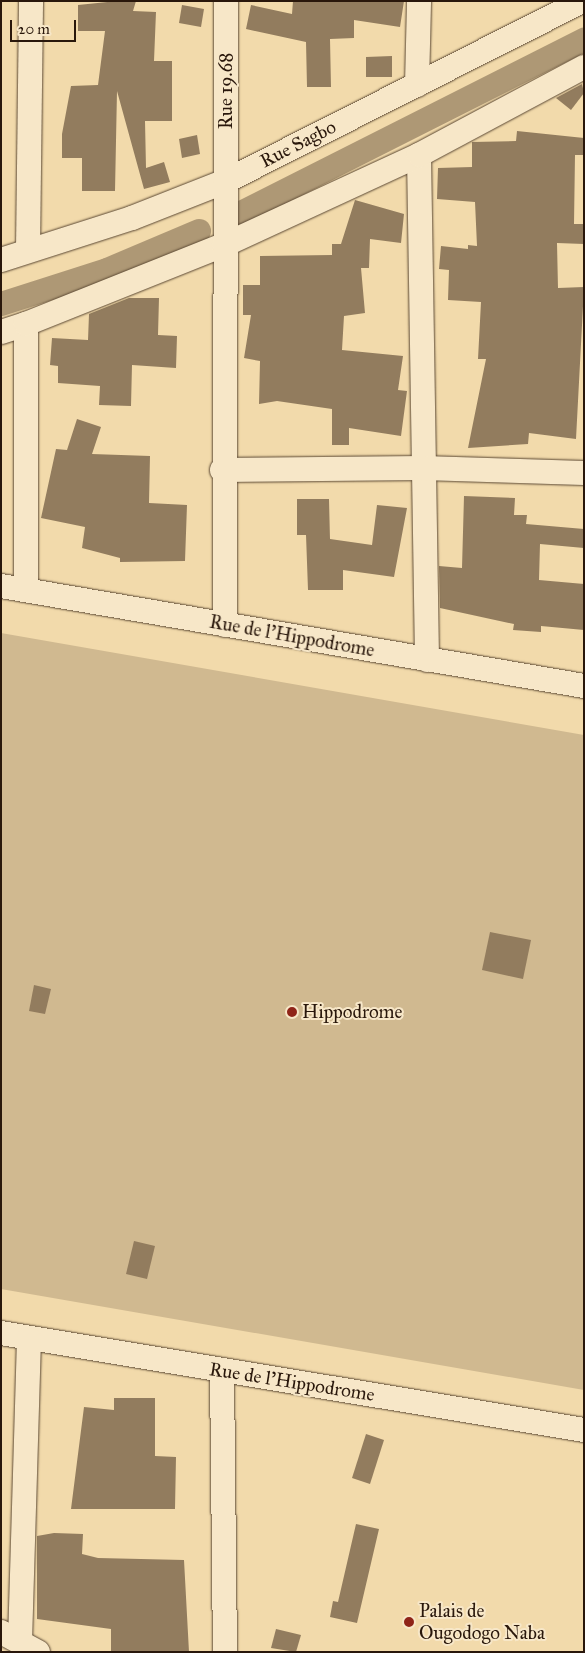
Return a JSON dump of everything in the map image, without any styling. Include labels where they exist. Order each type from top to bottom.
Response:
[{"type":"street","points":[[28,250],[31,1]]},
{"type":"street","name":"Rue 19.68","points":[[225,625],[222,470],[226,181],[226,1]]},
{"type":"street","points":[[417,85],[419,1]]},
{"type":"street","name":"Rue Sagbo","points":[[1,260],[132,218],[226,181],[583,1]]},
{"type":"street","points":[[1,332],[26,324],[224,245],[419,155],[584,67]]},
{"type":"street","points":[[419,155],[427,660]]},
{"type":"street","points":[[26,324],[26,590]]},
{"type":"street","points":[[222,470],[423,468],[584,473]]},
{"type":"street","name":"Rue de l'Hippodrome","points":[[1,586],[584,686]]},
{"type":"street","name":"Rue de l'Hippodrome","points":[[1,1333],[584,1430]]},
{"type":"street","points":[[20,1642],[29,1338]]},
{"type":"street","points":[[222,1370],[225,1652]]},
{"type":"shaded area","name":"Hippodrome","points":[[1,633],[584,735],[584,1390],[1,1289]]},
{"type":"building","points":[[136,1],[133,11],[156,12],[154,61],[172,61],[172,121],[145,121],[146,168],[164,162],[170,182],[144,189],[117,91],[115,191],[82,191],[82,158],[62,158],[62,134],[71,86],[98,85],[105,31],[78,31],[78,5]]},
{"type":"building","points":[[293,1],[404,1],[400,27],[354,20],[354,38],[330,39],[331,87],[307,87],[306,42],[246,29],[251,5],[292,14]]},
{"type":"building","points":[[182,5],[204,9],[201,27],[179,23]]},
{"type":"building","points":[[392,56],[392,77],[366,77],[366,57]]},
{"type":"building","points":[[582,84],[584,93],[571,110],[556,98]]},
{"type":"building","points":[[517,131],[584,138],[584,155],[575,155],[574,224],[584,224],[584,244],[557,243],[558,288],[584,287],[576,439],[529,433],[528,444],[468,448],[486,359],[478,359],[481,302],[448,300],[449,270],[439,269],[441,246],[468,249],[468,245],[477,246],[475,202],[437,199],[438,168],[472,167],[472,142],[516,141]]},
{"type":"building","points":[[197,135],[200,154],[182,158],[179,139]]},
{"type":"building","points":[[355,200],[404,214],[401,243],[370,239],[369,268],[361,268],[365,313],[344,316],[342,350],[403,356],[398,390],[407,391],[401,436],[349,428],[349,445],[332,445],[332,409],[277,401],[259,404],[260,361],[244,358],[251,315],[243,315],[243,285],[260,285],[260,256],[332,255],[332,244],[341,244]]},
{"type":"building","points":[[129,298],[159,298],[158,335],[177,336],[176,368],[132,365],[131,406],[99,405],[100,386],[58,383],[58,366],[50,365],[52,338],[88,340],[89,314]]},
{"type":"building","points":[[77,419],[101,427],[92,454],[150,456],[149,503],[187,505],[185,561],[120,562],[120,558],[82,548],[85,527],[41,518],[56,449],[67,450]]},
{"type":"building","points":[[464,496],[515,498],[514,515],[527,515],[526,524],[584,529],[584,548],[540,544],[539,580],[584,584],[584,630],[541,626],[541,632],[513,630],[514,624],[440,608],[439,566],[462,568]]},
{"type":"building","points":[[297,499],[329,499],[330,539],[372,545],[377,505],[407,508],[394,577],[343,570],[343,590],[308,590],[306,535],[297,535]]},
{"type":"building","points":[[490,932],[531,940],[523,979],[482,970]]},
{"type":"building","points":[[34,985],[51,989],[45,1014],[29,1011]]},
{"type":"building","points":[[134,1241],[155,1246],[147,1279],[126,1274]]},
{"type":"building","points":[[114,1398],[155,1398],[155,1456],[176,1457],[175,1509],[71,1509],[84,1407],[114,1410]]},
{"type":"building","points":[[366,1434],[384,1440],[370,1484],[352,1478]]},
{"type":"building","points":[[356,1524],[379,1529],[357,1623],[330,1617],[333,1601],[338,1602]]},
{"type":"building","points":[[54,1533],[83,1534],[82,1554],[98,1558],[184,1560],[189,1652],[111,1652],[111,1629],[37,1619],[37,1536]]},
{"type":"building","points":[[276,1629],[301,1635],[296,1652],[271,1648]]},
{"type":"waterway","points":[[237,215],[584,40]]},
{"type":"waterway","points":[[1,304],[107,270],[199,231]]},
{"type":"place","name":"Hippodrome","points":[[292,1012]]},
{"type":"place","name":"Palais de Ougodogo Naba","points":[[409,1622]]}]
